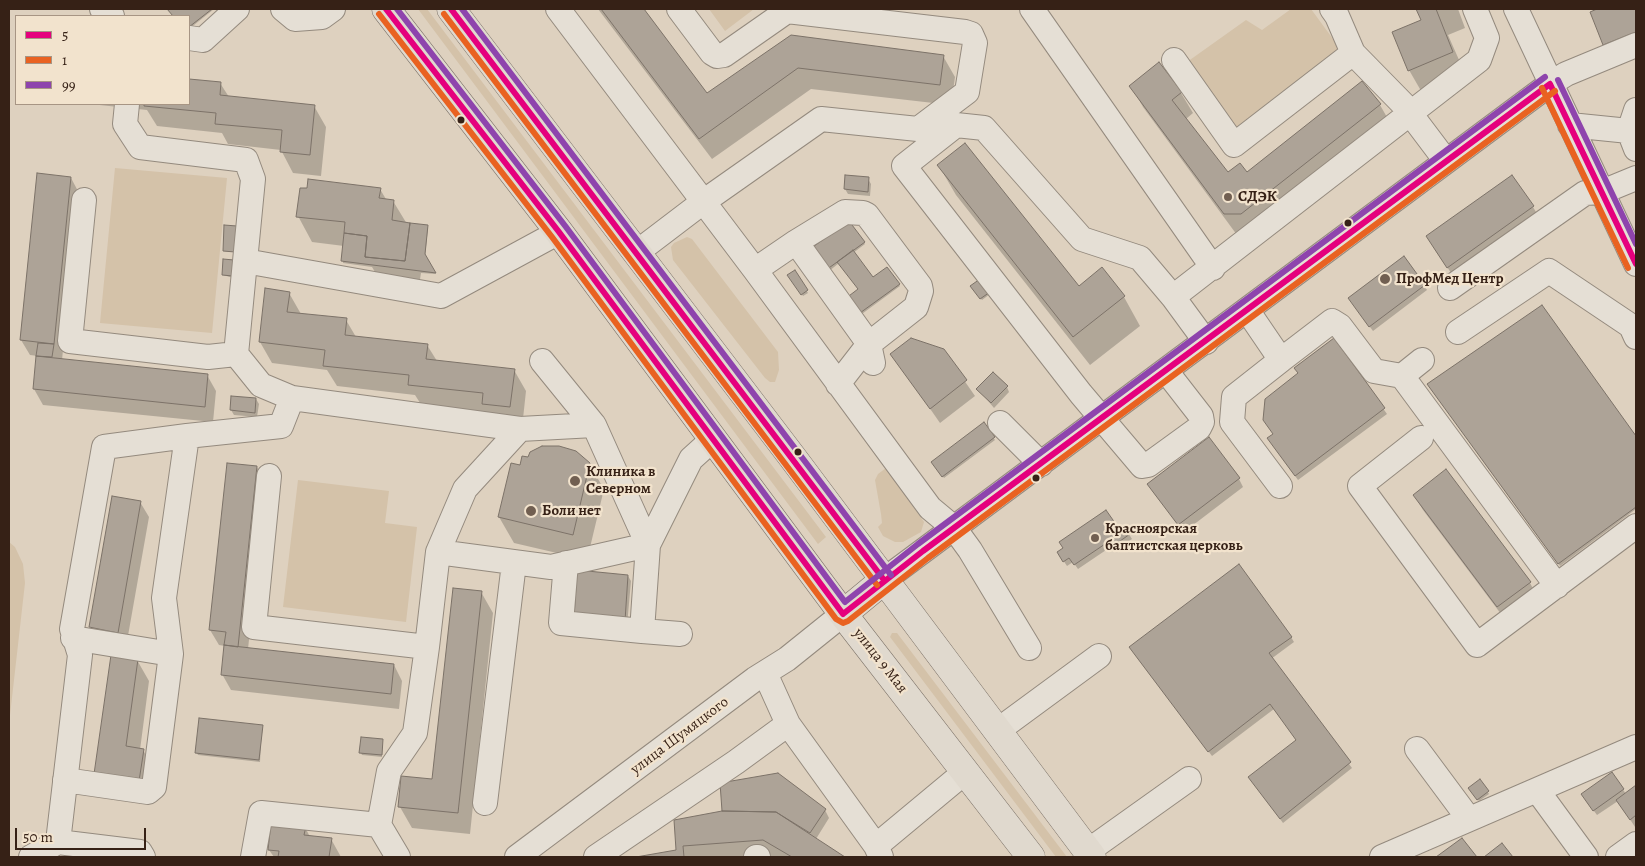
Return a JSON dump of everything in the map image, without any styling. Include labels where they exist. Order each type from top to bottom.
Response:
[{"type":"main road","name":"улица 9 Мая","points":[[386,9],[559,232],[843,614],[1031,857]]},
{"type":"main road","points":[[451,9],[793,458],[1090,854]]},
{"type":"main road","points":[[843,614],[884,580]]},
{"type":"street","points":[[190,38],[203,40],[238,9]]},
{"type":"street","points":[[284,9],[294,19],[322,17],[333,9]]},
{"type":"street","points":[[558,9],[755,270],[930,508],[954,528],[970,550],[1029,648]]},
{"type":"street","points":[[636,253],[703,202],[821,119],[918,129],[967,92],[975,43],[970,34],[965,32],[795,10],[780,15],[724,56],[717,56],[712,53],[679,9]]},
{"type":"street","points":[[1032,9],[1213,268]]},
{"type":"street","points":[[1173,297],[1411,115],[1479,60],[1487,38],[1475,9]]},
{"type":"street","points":[[1516,9],[1636,264]]},
{"type":"street","points":[[1342,11],[1354,53],[1411,115],[1446,161]]},
{"type":"street","points":[[884,580],[1550,84],[1566,74],[1636,45]]},
{"type":"street","points":[[1174,60],[1234,145],[1354,53]]},
{"type":"street","points":[[127,105],[125,124],[140,147],[246,160],[253,179],[236,354],[261,385],[292,398],[520,429],[594,425]]},
{"type":"street","points":[[1166,371],[1201,416],[1202,422],[1199,428],[1148,465],[1138,464],[904,166],[956,125],[984,128],[1082,239],[1140,258],[1173,297],[1206,342]]},
{"type":"street","points":[[1570,125],[1634,130]]},
{"type":"street","points":[[1450,288],[1585,193],[1602,192],[1636,178]]},
{"type":"street","points":[[84,200],[70,341],[208,357],[236,354]]},
{"type":"street","points":[[755,270],[845,212],[863,213],[867,215],[920,286],[921,291],[916,307],[871,354],[838,384]]},
{"type":"street","points":[[245,261],[441,296],[559,232]]},
{"type":"street","points":[[796,242],[871,354]]},
{"type":"street","points":[[1458,332],[1549,271],[1634,329]]},
{"type":"street","points":[[1247,310],[1281,360]]},
{"type":"street","points":[[1280,486],[1232,422],[1234,397],[1332,321],[1340,326],[1374,371],[1402,376],[1557,586]]},
{"type":"street","points":[[1402,376],[1422,360]]},
{"type":"street","points":[[542,361],[594,425],[648,544]]},
{"type":"street","points":[[58,842],[80,655],[72,638],[72,629],[104,447],[281,426],[292,398]]},
{"type":"street","points":[[1000,423],[1041,464]]},
{"type":"street","points":[[398,857],[379,825],[389,771],[415,733],[438,552],[465,489],[520,429]]},
{"type":"street","points":[[65,780],[148,792],[154,787],[171,654],[164,598],[187,436]]},
{"type":"street","points":[[1421,438],[1360,486],[1477,645],[1636,526]]},
{"type":"street","points":[[642,631],[648,544],[691,459],[712,440]]},
{"type":"street","points":[[269,476],[254,627],[427,647]]},
{"type":"street","points":[[438,552],[551,567],[648,544]]},
{"type":"street","points":[[566,562],[561,624],[680,634]]},
{"type":"street","points":[[484,803],[514,563]]},
{"type":"street","name":"улица Шумяцкого","points":[[517,857],[765,672],[787,659],[843,614]]},
{"type":"street","points":[[72,638],[171,654]]},
{"type":"street","points":[[997,731],[1099,656]]},
{"type":"street","points":[[765,672],[788,724],[879,852],[965,772]]},
{"type":"street","points":[[596,857],[736,762],[788,724]]},
{"type":"street","points":[[1382,857],[1636,746]]},
{"type":"street","points":[[1417,749],[1469,819]]},
{"type":"street","points":[[1090,854],[1189,779]]},
{"type":"street","points":[[1537,790],[1586,857]]},
{"type":"street","points":[[253,857],[261,814],[379,825]]},
{"type":"street","points":[[31,857],[58,842],[140,852],[144,857]]},
{"type":"street","points":[[1618,857],[1636,844]]},
{"type":"shaded area","points":[[418,9],[427,9],[826,537],[818,544]]},
{"type":"shaded area","points":[[709,9],[754,9],[725,31]]},
{"type":"shaded area","points":[[1291,9],[1311,9],[1341,50],[1235,128],[1187,62],[1246,20],[1262,30]]},
{"type":"shaded area","points":[[115,168],[227,178],[212,333],[100,323]]},
{"type":"shaded area","points":[[687,237],[692,239],[778,352],[779,370],[775,382],[770,382],[765,378],[673,260],[671,247],[674,243]]},
{"type":"shaded area","points":[[886,468],[924,522],[921,532],[903,542],[895,542],[883,536],[878,527],[882,523],[875,480],[878,474]]},
{"type":"shaded area","points":[[298,480],[389,491],[385,523],[417,527],[406,622],[283,607]]},
{"type":"shaded area","points":[[9,542],[15,547],[23,564],[25,583],[9,724]]},
{"type":"shaded area","points":[[892,633],[897,633],[1067,857],[1056,857],[890,637]]},
{"type":"building","points":[[167,9],[212,9],[190,26],[190,15],[172,15]]},
{"type":"building","points":[[601,9],[644,9],[707,93],[791,35],[944,55],[940,85],[798,68],[699,139]]},
{"type":"building","points":[[1416,9],[1436,9],[1453,52],[1408,71],[1392,32],[1421,20]]},
{"type":"building","points":[[1597,9],[1636,9],[1636,32],[1603,45],[1590,12]]},
{"type":"building","points":[[1159,62],[1182,92],[1172,100],[1228,172],[1240,163],[1247,172],[1362,81],[1381,104],[1241,214],[1224,214],[1129,86]]},
{"type":"building","points":[[190,79],[221,82],[220,95],[315,105],[310,155],[280,152],[282,130],[215,124],[216,113],[144,106],[190,105]]},
{"type":"building","points":[[965,143],[1079,286],[1102,267],[1125,296],[1073,337],[937,165]]},
{"type":"building","points":[[37,173],[71,177],[54,344],[20,340]]},
{"type":"building","points":[[845,175],[869,177],[868,192],[844,189]]},
{"type":"building","points":[[1512,175],[1534,206],[1447,268],[1426,236]]},
{"type":"building","points":[[308,179],[381,188],[379,198],[394,200],[392,220],[410,223],[405,261],[365,257],[367,236],[344,233],[345,222],[296,217],[300,188],[307,188]]},
{"type":"building","points":[[849,221],[865,242],[826,270],[810,249]]},
{"type":"building","points":[[410,223],[428,225],[425,254],[436,273],[341,261],[344,233],[367,236],[365,257],[405,261]]},
{"type":"building","points":[[224,225],[237,226],[235,252],[223,251]]},
{"type":"building","points":[[853,250],[873,277],[887,267],[900,284],[853,318],[841,302],[858,289],[837,262]]},
{"type":"building","points":[[1404,256],[1425,285],[1369,327],[1348,298]]},
{"type":"building","points":[[223,259],[234,260],[233,276],[222,275]]},
{"type":"building","points":[[795,270],[808,290],[801,295],[787,275]]},
{"type":"building","points":[[980,279],[990,292],[980,299],[970,286]]},
{"type":"building","points":[[265,288],[290,292],[287,312],[347,318],[345,335],[428,344],[426,359],[515,369],[510,407],[482,404],[483,393],[408,385],[409,375],[323,366],[325,350],[259,342]]},
{"type":"building","points":[[1542,305],[1636,436],[1636,507],[1558,564],[1427,384]]},
{"type":"building","points":[[911,338],[944,349],[967,380],[930,409],[890,354]]},
{"type":"building","points":[[1334,338],[1385,408],[1295,476],[1267,438],[1273,434],[1263,420],[1265,399],[1298,373],[1294,368]]},
{"type":"building","points":[[38,343],[54,344],[52,357],[36,356]]},
{"type":"building","points":[[36,356],[208,374],[205,407],[33,389]]},
{"type":"building","points":[[993,372],[1008,386],[991,403],[976,389]]},
{"type":"building","points":[[231,396],[256,398],[255,413],[230,410]]},
{"type":"building","points":[[984,422],[995,437],[942,477],[931,462]]},
{"type":"building","points":[[1209,437],[1240,478],[1178,525],[1147,484]]},
{"type":"building","points":[[542,446],[559,446],[576,451],[590,463],[573,535],[498,517],[511,463],[520,465],[522,456],[528,457],[530,452]]},
{"type":"building","points":[[227,463],[257,466],[238,647],[224,645],[226,632],[209,630]]},
{"type":"building","points":[[1446,469],[1531,582],[1497,607],[1413,495]]},
{"type":"building","points":[[112,496],[141,501],[118,633],[89,627]]},
{"type":"building","name":"Красноярская баптистская церковь","points":[[1106,510],[1120,530],[1125,526],[1130,534],[1113,546],[1108,542],[1074,565],[1069,558],[1063,562],[1057,552],[1063,548],[1059,542]]},
{"type":"building","points":[[1239,564],[1292,637],[1269,653],[1351,762],[1280,819],[1248,777],[1296,740],[1270,704],[1208,752],[1129,647]]},
{"type":"building","points":[[577,570],[628,575],[625,621],[574,617]]},
{"type":"building","points":[[453,588],[482,591],[458,813],[398,807],[401,776],[432,779]]},
{"type":"building","points":[[224,645],[394,664],[391,694],[221,675]]},
{"type":"building","points":[[111,655],[138,659],[126,746],[144,749],[139,781],[94,774]]},
{"type":"building","points":[[199,718],[263,725],[259,760],[195,753]]},
{"type":"building","points":[[361,737],[383,739],[382,755],[359,753]]},
{"type":"building","points":[[1612,772],[1624,789],[1593,811],[1581,794]]},
{"type":"building","points":[[778,773],[826,809],[810,833],[776,812],[722,811],[720,783]]},
{"type":"building","points":[[1480,779],[1489,791],[1477,800],[1468,788]]},
{"type":"building","points":[[1636,785],[1636,815],[1630,820],[1616,800]]},
{"type":"building","points":[[722,811],[776,812],[845,857],[792,857],[763,840],[683,846],[684,857],[636,857],[676,850],[674,820]]},
{"type":"building","points":[[271,822],[306,826],[304,835],[332,838],[329,857],[278,857],[279,851],[268,850]]},
{"type":"building","points":[[1462,838],[1477,857],[1436,857]]},
{"type":"building","points":[[1502,843],[1513,857],[1484,857]]},
{"type":"transit line","name":"5","points":[[386,9],[559,232],[843,614],[923,551],[1550,84]]},
{"type":"transit line","name":"99","points":[[397,9],[566,227],[845,602],[918,544],[1545,77]]},
{"type":"transit line","name":"5","points":[[451,9],[884,580]]},
{"type":"transit line","name":"99","points":[[462,9],[891,575]]},
{"type":"transit line","name":"1","points":[[379,14],[552,237],[836,619],[843,623],[1555,91]]},
{"type":"transit line","name":"1","points":[[444,14],[877,585]]},
{"type":"transit line","name":"99","points":[[1558,80],[1636,244]]},
{"type":"transit line","name":"5","points":[[1550,84],[1636,264]]},
{"type":"transit line","name":"1","points":[[1542,88],[1628,268]]},
{"type":"place","name":"СДЭК","points":[[1228,197]]},
{"type":"place","name":"ПрофМед Центр","points":[[1385,279]]},
{"type":"place","name":"Клиника в Северном","points":[[575,481]]},
{"type":"place","name":"Боли нет","points":[[531,511]]},
{"type":"place","name":"Красноярская баптистская церковь","points":[[1095,538]]}]
